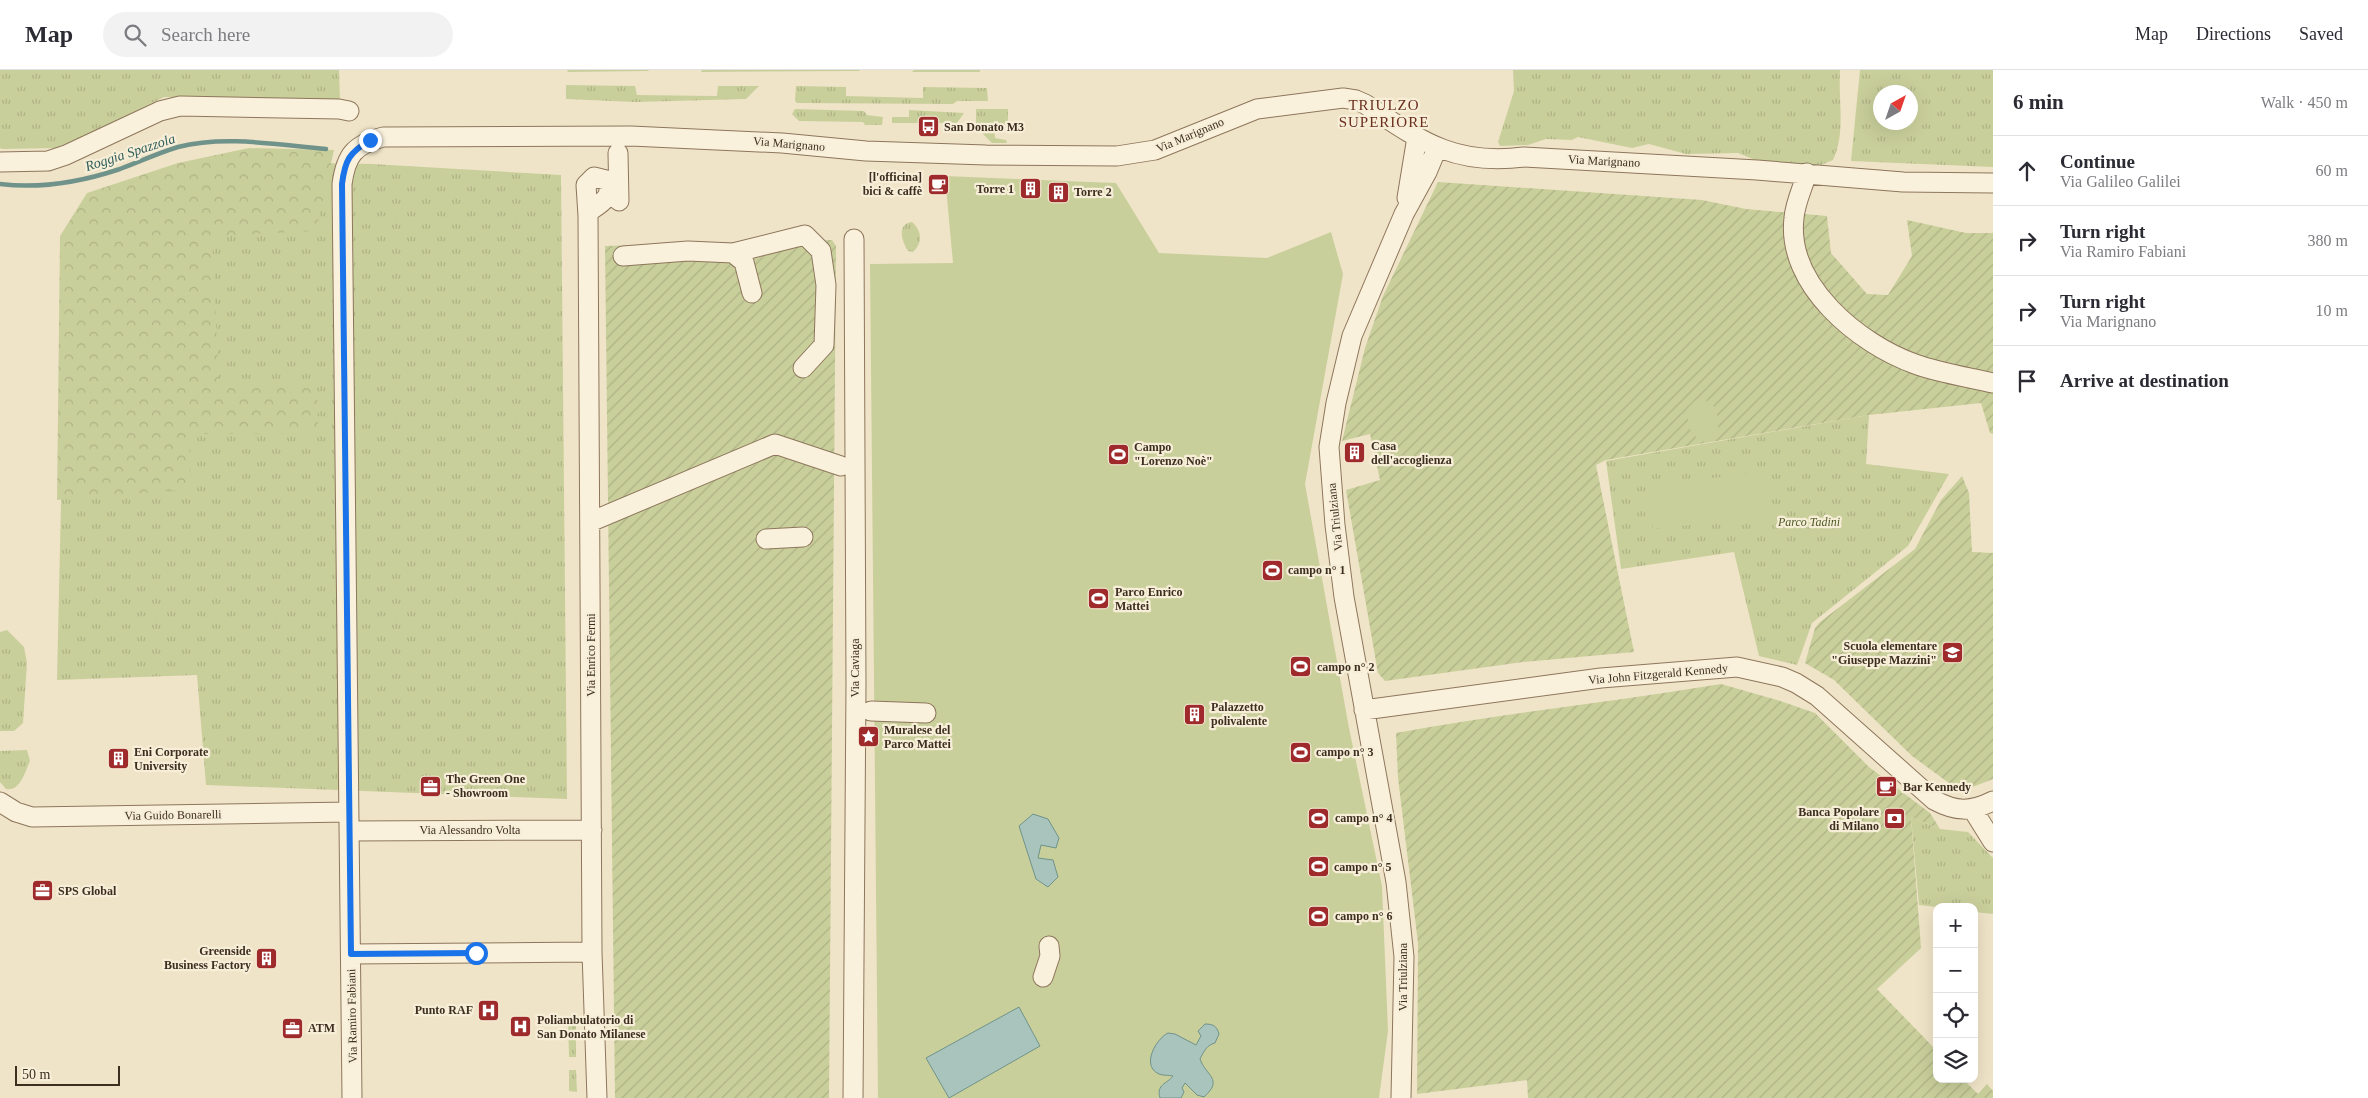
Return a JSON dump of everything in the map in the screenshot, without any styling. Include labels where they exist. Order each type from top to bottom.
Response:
[{"type":"street","name":"Via Marignano","points":[[347,160],[356,149],[370,140],[383,137],[631,136],[774,142],[866,151],[986,155],[1117,156],[1155,150],[1257,108],[1343,98],[1365,104],[1417,137],[1451,154],[1486,159],[1524,157],[1757,170],[1903,182],[1993,183]]},
{"type":"street","points":[[0,162],[48,161],[66,155],[160,111],[180,106],[264,106],[349,111]]},
{"type":"street","name":"Via Triulziana","points":[[1404,214],[1417,137]]},
{"type":"street","name":"Via Triulziana","points":[[1401,1098],[1404,957],[1402,924],[1344,597],[1329,462],[1330,438],[1336,403],[1352,336],[1404,214],[1427,172],[1437,148]]},
{"type":"street","name":"Via Enrico Fermi","points":[[597,1098],[592,952],[588,214],[604,215],[619,201],[618,153]]},
{"type":"street","name":"Via Ramiro Fabiani","points":[[347,160],[342,184],[351,1096]]},
{"type":"street","points":[[1807,174],[1794,218],[1795,246],[1804,271],[1818,294],[1840,318],[1872,344],[1915,364],[1993,383]]},
{"type":"street","points":[[623,256],[688,251],[733,253],[805,235],[821,251],[826,285],[824,346],[803,368]]},
{"type":"street","name":"Via Caviaga","points":[[854,239],[854,1098]]},
{"type":"street","points":[[733,253],[744,262],[752,293]]},
{"type":"street","points":[[590,522],[775,444],[841,466]]},
{"type":"street","points":[[766,539],[803,537]]},
{"type":"street","name":"Via John Fitzgerald Kennedy","points":[[1364,710],[1601,678],[1737,667],[1763,672],[1796,683],[1839,713],[1934,800],[1959,811],[1973,810]]},
{"type":"street","points":[[871,711],[926,713]]},
{"type":"street","points":[[1993,801],[1973,810],[1993,842]]},
{"type":"street","name":"Via Guido Bonarelli","points":[[0,802],[16,812],[32,817],[349,822]]},
{"type":"street","name":"Via Alessandro Volta","points":[[349,822],[592,830]]},
{"type":"street","points":[[1043,977],[1050,956],[1049,946]]},
{"type":"street","points":[[351,954],[592,952]]},
{"type":"green space","points":[[0,70],[339,70],[340,100],[164,97],[90,134],[55,148],[2,149],[0,148]]},
{"type":"green space","points":[[567,70],[648,70],[649,71],[568,72]]},
{"type":"green space","points":[[702,70],[859,70],[860,71],[701,72]]},
{"type":"green space","points":[[914,70],[980,70],[980,72],[912,72]]},
{"type":"green space","points":[[1513,70],[1840,70],[1841,116],[1837,150],[1833,160],[1819,166],[1755,160],[1738,153],[1686,154],[1649,144],[1632,148],[1578,137],[1572,140],[1546,139],[1528,145],[1500,146],[1498,142],[1514,91]]},
{"type":"green space","points":[[1860,70],[1993,70],[1993,167],[1851,161]]},
{"type":"green space","points":[[566,85],[635,86],[637,95],[717,96],[718,86],[759,86],[746,99],[635,102],[566,99]]},
{"type":"green space","points":[[796,86],[846,87],[846,96],[923,98],[923,87],[987,88],[988,101],[957,101],[953,104],[797,103],[795,101]]},
{"type":"green space","points":[[795,109],[864,111],[867,115],[883,117],[882,125],[865,125],[863,122],[799,121],[792,114]]},
{"type":"green space","points":[[976,109],[1008,109],[1008,125],[994,126],[995,138],[1006,140],[1007,143],[992,143],[976,127]]},
{"type":"green space","points":[[909,110],[964,113],[957,123],[892,123],[892,117],[909,117]]},
{"type":"green space","points":[[249,148],[334,150],[316,231],[212,236],[219,384],[317,382],[318,433],[189,434],[191,489],[57,500],[60,236],[87,193],[178,163]]},
{"type":"green space","points":[[268,162],[372,164],[561,175],[567,799],[206,785],[197,675],[57,680],[65,323]]},
{"type":"green space","name":"Parco Enrico Mattei","points":[[945,176],[1116,183],[1159,253],[1267,258],[1331,232],[1343,274],[1305,484],[1349,728],[1382,886],[1388,1031],[1379,1098],[878,1098],[870,264],[953,263]]},
{"type":"green space","points":[[1438,182],[1702,200],[1746,209],[1827,216],[1831,253],[1867,294],[1888,295],[1912,256],[1907,220],[1966,233],[1993,233],[1993,434],[1990,433],[1981,403],[1869,415],[1606,460],[1596,465],[1634,652],[1523,662],[1385,681],[1378,673],[1346,490],[1380,480],[1370,434],[1342,441],[1365,348],[1383,296]]},
{"type":"green space","points":[[912,222],[918,229],[920,237],[920,241],[913,252],[908,251],[902,234],[904,226]]},
{"type":"green space","points":[[832,240],[836,246],[829,1098],[615,1098],[605,246]]},
{"type":"green space","points":[[1697,399],[1709,402],[1716,410],[1719,433],[1708,441],[1699,441],[1689,428],[1687,409]]},
{"type":"green space","name":"Parco Tadini","points":[[1869,415],[1866,464],[1949,474],[1908,546],[1812,623],[1797,665],[1759,656],[1734,552],[1621,569],[1606,461]]},
{"type":"green space","points":[[1767,472],[1772,516],[1653,529],[1648,485]]},
{"type":"green space","points":[[1962,476],[1969,493],[1972,552],[1993,553],[1993,779],[1970,788],[1953,786],[1912,756],[1834,680],[1805,663],[1815,628],[1820,622],[1915,549],[1941,500]]},
{"type":"green space","points":[[7,630],[24,647],[27,663],[23,723],[14,731],[0,731],[0,632]]},
{"type":"green space","points":[[1721,684],[1815,713],[1869,767],[1930,813],[1940,829],[1911,817],[1921,948],[1877,989],[1933,1047],[1933,1083],[1967,1083],[1978,1094],[1987,1084],[1993,1091],[1993,1098],[1528,1098],[1527,1080],[1417,1094],[1418,943],[1398,778],[1396,733],[1477,719]]},
{"type":"green space","points":[[27,750],[30,761],[21,780],[15,787],[6,789],[0,782],[0,751]]},
{"type":"green space","points":[[1911,817],[1940,829],[1968,832],[1993,858],[1993,914],[1978,912],[1978,903],[1933,903],[1933,907],[1919,905]]},
{"type":"green space","points":[[568,1022],[576,1022],[576,1057],[569,1057]]},
{"type":"green space","points":[[569,1070],[576,1070],[577,1092],[569,1091]]},
{"type":"water","points":[[1033,814],[1048,819],[1059,838],[1056,848],[1041,845],[1038,858],[1053,860],[1058,877],[1048,887],[1036,879],[1019,826]]},
{"type":"water","points":[[1019,1007],[1040,1046],[949,1098],[926,1058]]},
{"type":"water","points":[[1205,1024],[1214,1026],[1219,1034],[1215,1043],[1204,1051],[1200,1059],[1212,1078],[1213,1086],[1210,1091],[1204,1097],[1197,1095],[1185,1083],[1182,1088],[1184,1092],[1181,1098],[1160,1098],[1161,1087],[1173,1076],[1159,1074],[1153,1069],[1151,1058],[1155,1046],[1168,1033],[1175,1034],[1196,1045],[1201,1036],[1198,1031]]},
{"type":"waterway","name":"Roggia Spazzola","points":[[0,184],[31,186],[91,178],[178,147],[196,143],[233,141],[326,149]]},
{"type":"place","name":"San Donato M3","points":[[928,127]]},
{"type":"place","name":"[l'officina] bici & caffè","points":[[938,184]]},
{"type":"place","name":"Torre 1","points":[[1030,189]]},
{"type":"place","name":"Torre 2","points":[[1058,192]]},
{"type":"place","name":"Casa dell'accoglienza","points":[[1355,453]]},
{"type":"place","name":"Campo \"Lorenzo Noè\"","points":[[1118,454]]},
{"type":"place","name":"campo n° 1","points":[[1272,570]]},
{"type":"place","name":"Parco Enrico Mattei","points":[[1099,599]]},
{"type":"place","name":"Scuola elementare \"Giuseppe Mazzini\"","points":[[1953,653]]},
{"type":"place","name":"campo n° 2","points":[[1301,667]]},
{"type":"place","name":"Palazzetto polivalente","points":[[1195,714]]},
{"type":"place","name":"Muralese del Parco Mattei","points":[[868,737]]},
{"type":"place","name":"campo n° 3","points":[[1300,752]]},
{"type":"place","name":"Eni Corporate University","points":[[118,759]]},
{"type":"place","name":"The Green One - Showroom","points":[[430,786]]},
{"type":"place","name":"Bar Kennedy","points":[[1887,787]]},
{"type":"place","name":"campo n° 4","points":[[1319,818]]},
{"type":"place","name":"Banca Popolare di Milano","points":[[1895,819]]},
{"type":"place","name":"campo n° 5","points":[[1318,867]]},
{"type":"place","name":"SPS Global","points":[[42,891]]},
{"type":"place","name":"campo n° 6","points":[[1319,916]]},
{"type":"place","name":"Greenside Business Factory","points":[[267,958]]},
{"type":"place","name":"Punto RAF","points":[[489,1010]]},
{"type":"place","name":"Poliambulatorio di San Donato Milanese","points":[[521,1027]]},
{"type":"place","name":"ATM","points":[[292,1028]]},
{"type":"district","name":"TRIULZO SUPERIORE","points":[[1384,114]]},
{"type":"route","points":[[370,140],[350,155],[347,160],[342,184],[351,954],[476,953]]}]
